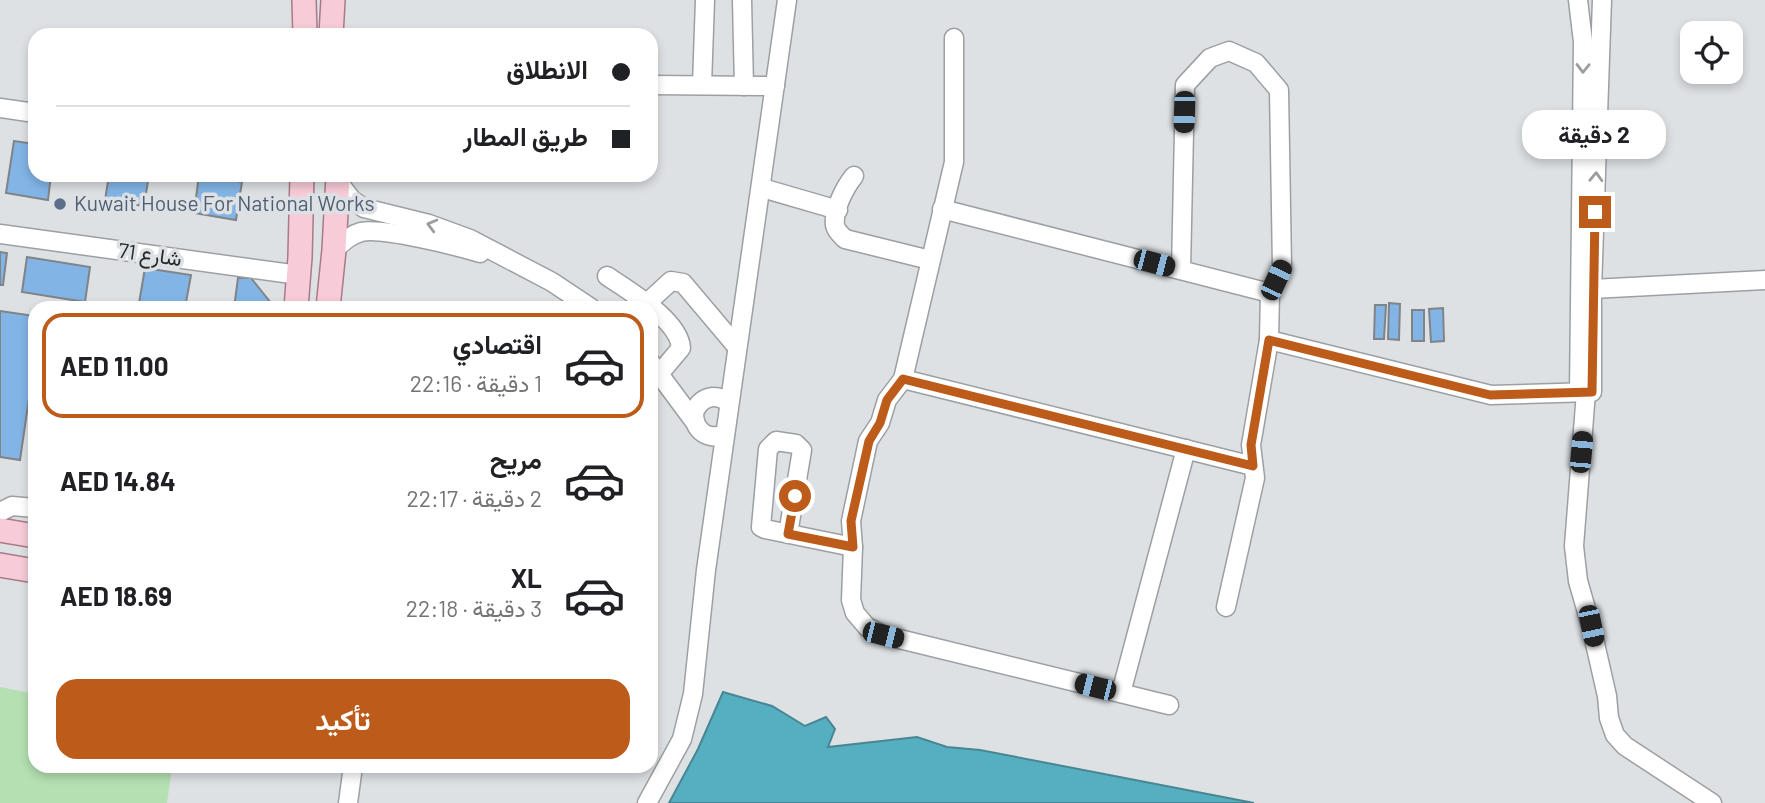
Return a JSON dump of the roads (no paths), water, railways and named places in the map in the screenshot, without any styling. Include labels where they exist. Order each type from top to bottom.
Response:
[{"type":"main road","points":[[304,0],[305,28]]},
{"type":"main road","points":[[331,28],[333,0]]},
{"type":"main road","points":[[340,28],[341,0]]},
{"type":"main road","points":[[297,301],[302,182]]},
{"type":"main road","points":[[329,301],[338,182]]},
{"type":"main road","points":[[300,266],[308,245],[315,243],[328,247],[334,255]]},
{"type":"main road","points":[[0,530],[28,536]]},
{"type":"main road","points":[[0,565],[28,570]]},
{"type":"street","points":[[702,85],[705,0]]},
{"type":"street","points":[[742,0],[744,86]]},
{"type":"street","points":[[1578,0],[1583,42],[1582,392],[1574,546],[1578,581],[1591,626],[1607,696],[1609,718],[1615,735],[1626,746],[1712,803]]},
{"type":"street","points":[[1269,340],[1490,395],[1592,392],[1592,289],[1602,0]]},
{"type":"street","points":[[647,803],[682,739],[693,694],[706,570],[762,188],[785,1]]},
{"type":"street","points":[[954,38],[954,162],[903,379],[887,400],[880,423],[869,441],[851,521],[851,600],[855,613],[867,627],[883,635],[1169,705]]},
{"type":"street","points":[[1181,270],[1185,85],[1210,58],[1229,51],[1256,63],[1279,90],[1282,267],[1270,293],[1269,340],[1251,445],[1255,478],[1226,607]]},
{"type":"street","points":[[658,85],[775,86]]},
{"type":"street","points":[[0,108],[28,112]]},
{"type":"street","points":[[854,176],[842,195],[835,227],[845,239],[930,260]]},
{"type":"street","points":[[340,182],[352,200],[370,211],[450,230],[552,282],[580,301]]},
{"type":"street","points":[[762,188],[838,210]]},
{"type":"street","points":[[942,209],[1270,293]]},
{"type":"street","points":[[366,231],[370,211]]},
{"type":"street","points":[[334,255],[353,235],[366,231],[426,240],[516,263]]},
{"type":"street","name":"شارع 71","points":[[0,234],[300,266]]},
{"type":"street","points":[[607,276],[645,301]]},
{"type":"street","points":[[1592,289],[1765,280]]},
{"type":"street","points":[[650,301],[671,281],[683,283],[737,347]]},
{"type":"street","points":[[658,314],[680,338],[681,348],[658,366]]},
{"type":"street","points":[[658,372],[704,434],[711,437],[725,434]]},
{"type":"street","points":[[694,421],[694,413],[706,398],[723,390],[733,375]]},
{"type":"street","points":[[903,379],[1253,466]]},
{"type":"street","points":[[676,396],[687,400],[717,397],[729,403]]},
{"type":"street","points":[[790,526],[802,453],[799,445],[776,441],[769,447],[760,524],[763,528],[790,526],[853,547]]},
{"type":"street","points":[[1121,693],[1186,449]]},
{"type":"street","points":[[0,512],[12,506],[28,507]]},
{"type":"street","points":[[348,803],[352,773]]},
{"type":"water","points":[[723,692],[772,706],[805,726],[826,717],[835,729],[828,747],[917,737],[947,747],[980,750],[1254,803],[669,803],[698,749]]},
{"type":"place","name":"Kuwait House For National Works","points":[[60,204]]}]
